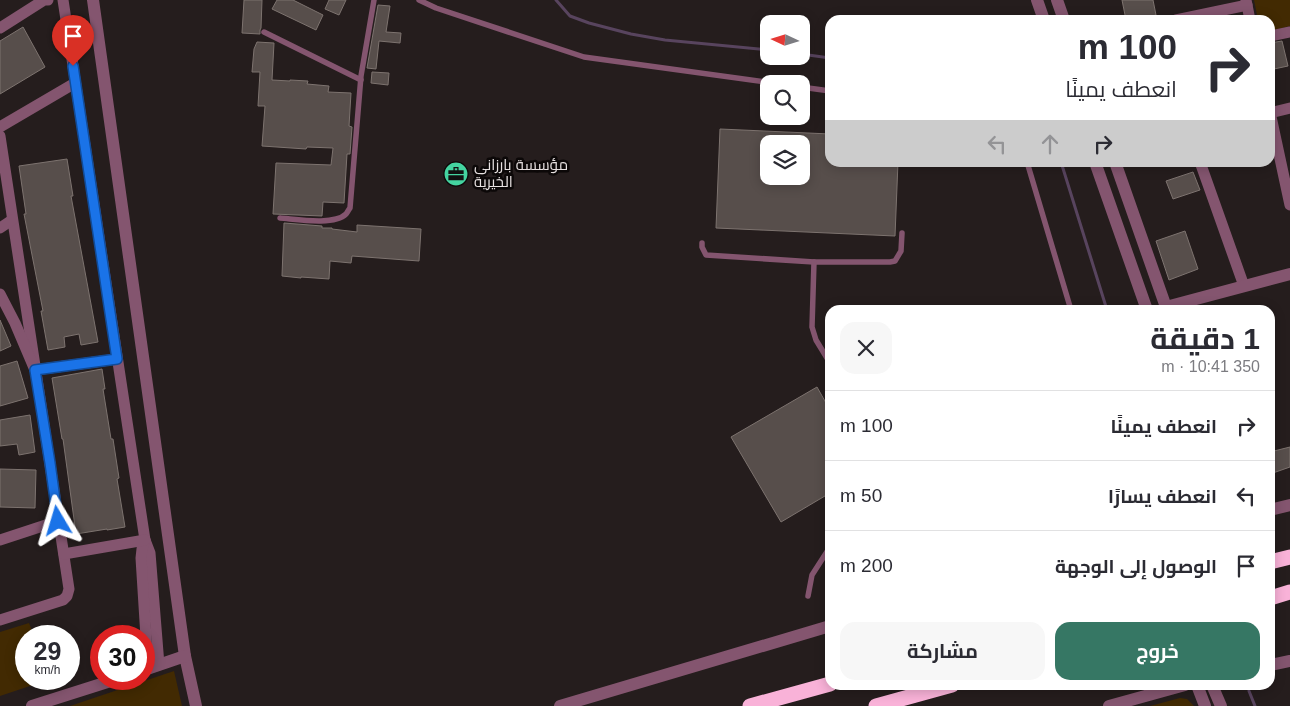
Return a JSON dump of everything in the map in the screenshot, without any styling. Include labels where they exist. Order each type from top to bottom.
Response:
[{"type":"highway","points":[[1275,561],[1290,557]]},
{"type":"highway","points":[[1275,596],[1290,592]]},
{"type":"highway","points":[[750,706],[825,685]]},
{"type":"highway","points":[[876,706],[934,690]]},
{"type":"street","points":[[0,28],[45,0]]},
{"type":"street","points":[[63,0],[145,540],[141,558],[150,625]]},
{"type":"street","points":[[94,0],[185,656],[196,706]]},
{"type":"street","points":[[1037,0],[1042,15]]},
{"type":"street","points":[[1057,0],[1062,15]]},
{"type":"street","points":[[1196,15],[1247,2],[1249,15]]},
{"type":"street","points":[[1275,35],[1290,32]]},
{"type":"street","points":[[0,127],[75,83]]},
{"type":"street","points":[[1275,111],[1290,108]]},
{"type":"street","points":[[1275,133],[1288,188],[1290,205]]},
{"type":"street","points":[[0,136],[69,589],[69,593],[62,600],[0,620]]},
{"type":"street","points":[[1097,167],[1145,305]]},
{"type":"street","points":[[1117,167],[1165,305]]},
{"type":"street","points":[[1202,167],[1244,286]]},
{"type":"street","points":[[0,228],[12,220]]},
{"type":"street","points":[[1177,305],[1290,274]]},
{"type":"street","points":[[0,294],[35,370]]},
{"type":"street","points":[[35,370],[117,359]]},
{"type":"street","points":[[1275,509],[1290,505]]},
{"type":"street","points":[[0,540],[58,521]]},
{"type":"street","points":[[64,554],[145,540]]},
{"type":"street","points":[[560,706],[825,627]]},
{"type":"street","points":[[155,666],[185,656]]},
{"type":"street","points":[[1275,665],[1290,661]]},
{"type":"street","points":[[32,706],[90,687]]},
{"type":"street","points":[[1109,706],[1140,702],[1172,690]]},
{"type":"street","points":[[1199,690],[1205,706]]},
{"type":"street","points":[[1214,690],[1221,706]]},
{"type":"lane","points":[[280,218],[320,221],[340,218],[350,208],[361,80],[374,0]]},
{"type":"lane","points":[[419,0],[436,8],[584,57],[760,81]]},
{"type":"lane","points":[[264,32],[361,80]]},
{"type":"lane","points":[[810,88],[825,90]]},
{"type":"lane","points":[[1028,167],[1069,305]]},
{"type":"lane","points":[[702,243],[706,255],[814,262],[890,262],[895,261],[901,250],[902,233]]},
{"type":"lane","points":[[814,262],[812,327],[816,340],[825,354]]},
{"type":"lane","points":[[808,596],[812,575],[825,554]]},
{"type":"shaded area","points":[[1254,0],[1290,0],[1290,26],[1275,30],[1275,15],[1257,15]]},
{"type":"shaded area","points":[[15,627],[15,690],[18,690],[0,696],[0,632]]},
{"type":"shaded area","points":[[174,671],[182,706],[70,706],[118,690],[155,690],[155,677]]},
{"type":"shaded area","points":[[1180,698],[1187,699],[1194,706],[1150,706]]},
{"type":"building","points":[[244,0],[262,0],[260,34],[242,33]]},
{"type":"building","points":[[277,0],[293,0],[323,15],[316,30],[272,9]]},
{"type":"building","points":[[329,0],[346,0],[339,15],[325,9]]},
{"type":"building","points":[[1122,0],[1153,0],[1156,15],[1125,15]]},
{"type":"building","points":[[378,5],[390,6],[386,32],[401,33],[400,43],[379,41],[376,69],[367,68]]},
{"type":"building","points":[[23,27],[45,67],[0,94],[0,41]]},
{"type":"building","points":[[1282,41],[1288,66],[1275,69],[1275,42]]},
{"type":"building","points":[[257,42],[274,43],[272,80],[308,81],[307,84],[329,86],[328,92],[351,93],[349,126],[352,127],[350,154],[347,154],[344,203],[323,202],[322,216],[273,214],[276,163],[331,165],[333,148],[307,147],[306,149],[262,146],[265,106],[258,106],[260,72],[252,72],[254,49]]},
{"type":"building","points":[[372,72],[389,73],[388,85],[371,83]]},
{"type":"building","points":[[720,129],[825,134],[825,167],[898,167],[895,236],[716,228]]},
{"type":"building","points":[[67,159],[73,196],[71,196],[98,342],[81,345],[79,334],[64,337],[65,347],[48,350],[41,311],[43,311],[24,214],[26,214],[19,166]]},
{"type":"building","points":[[1193,172],[1200,190],[1173,199],[1166,181]]},
{"type":"building","points":[[284,223],[322,226],[322,228],[357,232],[357,225],[421,229],[419,261],[352,256],[351,263],[330,261],[329,279],[282,276]]},
{"type":"building","points":[[1185,231],[1198,269],[1169,280],[1156,241]]},
{"type":"building","points":[[0,320],[11,346],[0,351]]},
{"type":"building","points":[[17,361],[28,398],[0,406],[0,366]]},
{"type":"building","points":[[102,369],[105,389],[103,389],[111,439],[113,439],[125,527],[76,534],[63,439],[52,378]]},
{"type":"building","points":[[817,387],[825,401],[825,496],[781,522],[731,437]]},
{"type":"building","points":[[30,415],[35,452],[19,455],[17,444],[0,446],[0,420]]},
{"type":"building","points":[[1290,447],[1290,467],[1275,472],[1275,451]]},
{"type":"building","points":[[0,469],[36,470],[35,508],[0,507]]},
{"type":"waterway","points":[[556,0],[570,16],[631,34],[665,40],[760,49]]},
{"type":"waterway","points":[[810,55],[825,57]]},
{"type":"waterway","points":[[1063,167],[1105,305]]},
{"type":"waterway","points":[[1249,691],[1255,706]]},
{"type":"place","name":"مؤسسة بارزانی الخیریة","points":[[456,174]]},
{"type":"route","points":[[58,521],[35,370],[117,359],[73,66]]}]
